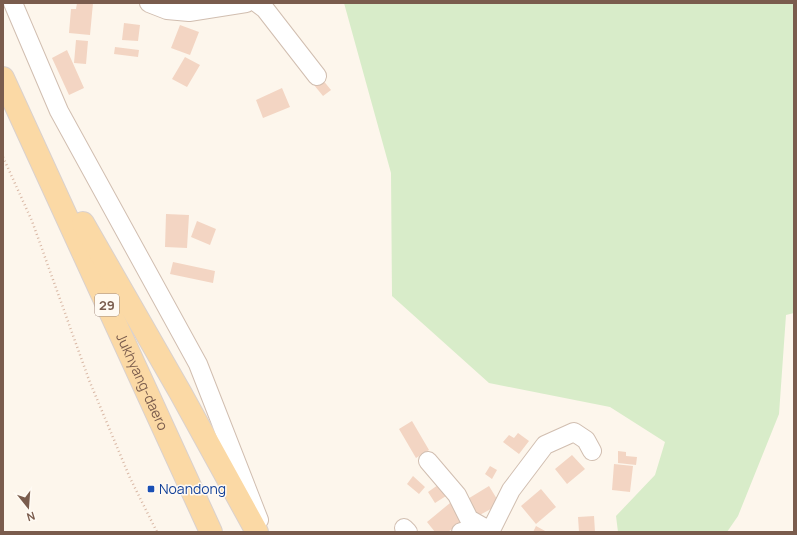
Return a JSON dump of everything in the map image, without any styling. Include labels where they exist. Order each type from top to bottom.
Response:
[{"type":"main road","name":"Jukhyang-daero","points":[[3,78],[211,532]]},
{"type":"main road","points":[[15,104],[180,392],[257,532]]},
{"type":"street","points":[[13,3],[59,111],[198,364],[264,532]]},
{"type":"street","points":[[149,3],[167,10],[189,12],[246,3]]},
{"type":"street","points":[[257,3],[265,9],[317,76]]},
{"type":"street","points":[[491,528],[511,490],[545,445],[574,432],[586,440],[592,451]]},
{"type":"street","points":[[428,461],[457,495],[469,519],[491,528]]},
{"type":"street","points":[[461,532],[491,528]]},
{"type":"path","points":[[3,157],[32,221],[89,380],[130,478],[157,532]]},
{"type":"green space","points":[[344,3],[794,3],[794,313],[786,315],[779,414],[738,516],[727,532],[618,532],[616,516],[655,475],[665,442],[610,407],[489,383],[392,296],[391,173]]},
{"type":"building","points":[[77,3],[93,3],[90,35],[69,33],[71,9],[76,9]]},
{"type":"building","points":[[124,23],[140,25],[138,41],[122,40]]},
{"type":"building","points":[[180,25],[199,32],[190,55],[171,48]]},
{"type":"building","points":[[76,40],[88,41],[86,64],[74,63]]},
{"type":"building","points":[[115,47],[139,50],[138,57],[114,54]]},
{"type":"building","points":[[67,50],[84,88],[69,95],[52,58]]},
{"type":"building","points":[[185,57],[200,65],[187,87],[172,79]]},
{"type":"building","points":[[322,79],[331,90],[323,96],[314,85]]},
{"type":"building","points":[[282,88],[290,107],[263,118],[256,100]]},
{"type":"building","points":[[166,214],[189,215],[187,248],[165,247]]},
{"type":"building","points":[[197,221],[216,229],[210,245],[191,237]]},
{"type":"building","points":[[173,262],[215,271],[213,283],[170,274]]},
{"type":"building","points":[[412,421],[429,450],[416,458],[399,429]]},
{"type":"building","points":[[518,433],[529,441],[519,454],[503,442],[509,435],[514,438]]},
{"type":"building","points":[[618,451],[626,452],[626,456],[637,457],[636,465],[618,463]]},
{"type":"building","points":[[572,455],[585,469],[567,484],[555,469]]},
{"type":"building","points":[[614,464],[633,466],[630,492],[612,490]]},
{"type":"building","points":[[490,466],[497,470],[492,479],[485,474]]},
{"type":"building","points":[[413,476],[425,487],[419,494],[407,484]]},
{"type":"building","points":[[438,485],[446,496],[435,503],[428,492]]},
{"type":"building","points":[[489,486],[500,504],[476,517],[466,500]]},
{"type":"building","points":[[541,489],[556,507],[536,524],[521,506]]},
{"type":"building","points":[[450,503],[464,519],[448,532],[435,532],[427,522]]},
{"type":"building","points":[[594,516],[595,532],[579,532],[578,517]]},
{"type":"building","points":[[536,526],[547,532],[533,532]]},
{"type":"place","name":"Noandong","points":[[151,489]]}]
